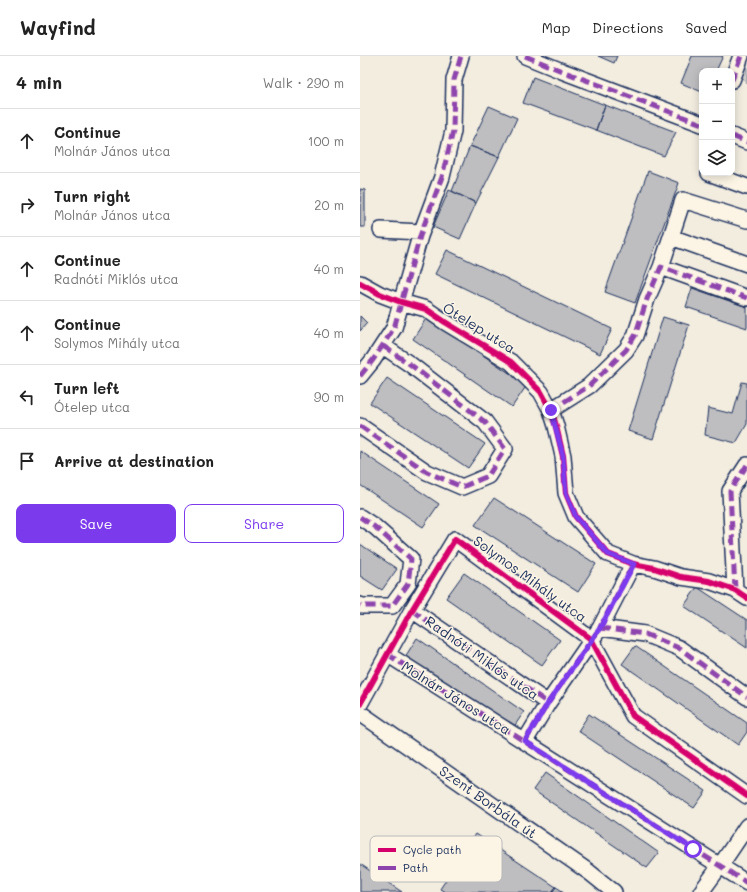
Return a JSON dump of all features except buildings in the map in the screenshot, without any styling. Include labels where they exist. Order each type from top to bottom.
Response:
[{"type":"street","points":[[360,376],[383,346],[394,328],[421,232],[442,177],[453,131],[454,80],[461,56]]},
{"type":"street","points":[[525,56],[699,123]]},
{"type":"street","points":[[735,72],[741,56]]},
{"type":"street","points":[[735,137],[747,142]]},
{"type":"street","points":[[717,176],[747,187]]},
{"type":"street","points":[[551,410],[589,386],[626,350],[635,336],[647,299],[661,267],[683,200],[747,220]]},
{"type":"street","points":[[381,230],[421,232]]},
{"type":"street","points":[[670,237],[747,264]]},
{"type":"street","points":[[661,267],[747,298]]},
{"type":"street","name":"Ótelep utca","points":[[360,283],[380,294],[426,309],[444,322],[511,362],[541,392],[551,410],[563,456],[566,493],[576,517],[608,554],[634,564],[654,568],[681,577],[709,581],[741,594]]},
{"type":"street","points":[[360,426],[427,472],[462,486],[488,476],[505,449],[485,422],[411,364],[383,346]]},
{"type":"street","points":[[741,594],[730,491],[747,465]]},
{"type":"street","points":[[360,517],[411,559],[408,584],[392,606],[360,605]]},
{"type":"street","name":"Solymos Mihály utca","points":[[455,539],[595,633],[645,634],[678,648],[747,697]]},
{"type":"street","name":"Radnóti Miklós utca","points":[[455,539],[412,610],[548,703],[595,633]]},
{"type":"street","name":"Solymos Mihály utca","points":[[595,633],[634,564]]},
{"type":"street","name":"Molnár János utca","points":[[360,704],[412,610]]},
{"type":"street","points":[[595,633],[616,686],[634,716],[747,796]]},
{"type":"street","name":"Molnár János utca","points":[[387,654],[747,883]]},
{"type":"street","name":"Molnár János utca","points":[[525,741],[548,703]]},
{"type":"street","name":"Szent Borbála út","points":[[360,713],[590,872],[614,892]]},
{"type":"street","points":[[700,892],[720,866],[747,826]]},
{"type":"shaded area","points":[[747,60],[747,84],[741,75]]},
{"type":"marked path","points":[[360,376],[373,360],[394,328],[420,236],[442,177],[453,131],[454,80],[461,56]]},
{"type":"marked path","points":[[525,56],[699,123]]},
{"type":"marked path","points":[[735,72],[741,56]]},
{"type":"marked path","points":[[735,137],[747,142]]},
{"type":"marked path","points":[[551,410],[589,386],[626,350],[635,336],[647,299],[661,267],[747,298]]},
{"type":"marked path","points":[[360,426],[427,472],[462,487],[488,476],[505,449],[485,422],[411,365],[383,346]]},
{"type":"marked path","points":[[735,590],[730,491],[747,465]]},
{"type":"marked path","points":[[360,517],[375,527],[411,559],[408,584],[392,606],[360,605]]},
{"type":"marked path","points":[[525,741],[548,703],[600,628],[633,564]]},
{"type":"marked path","points":[[412,610],[548,703]]},
{"type":"marked path","points":[[600,628],[645,634],[679,648],[747,697]]},
{"type":"marked path","points":[[387,654],[747,883]]},
{"type":"cycle path","points":[[360,283],[380,294],[426,309],[511,362],[541,392],[551,410],[556,426],[563,456],[566,493],[576,517],[608,554],[633,564],[654,568],[681,577],[709,581],[735,590],[747,598]]},
{"type":"cycle path","points":[[360,704],[412,610],[455,539],[591,639],[633,716],[747,796]]},
{"type":"route","points":[[551,410],[563,456],[566,493],[576,517],[608,554],[634,564],[600,628],[548,703],[525,741],[693,849]]}]
